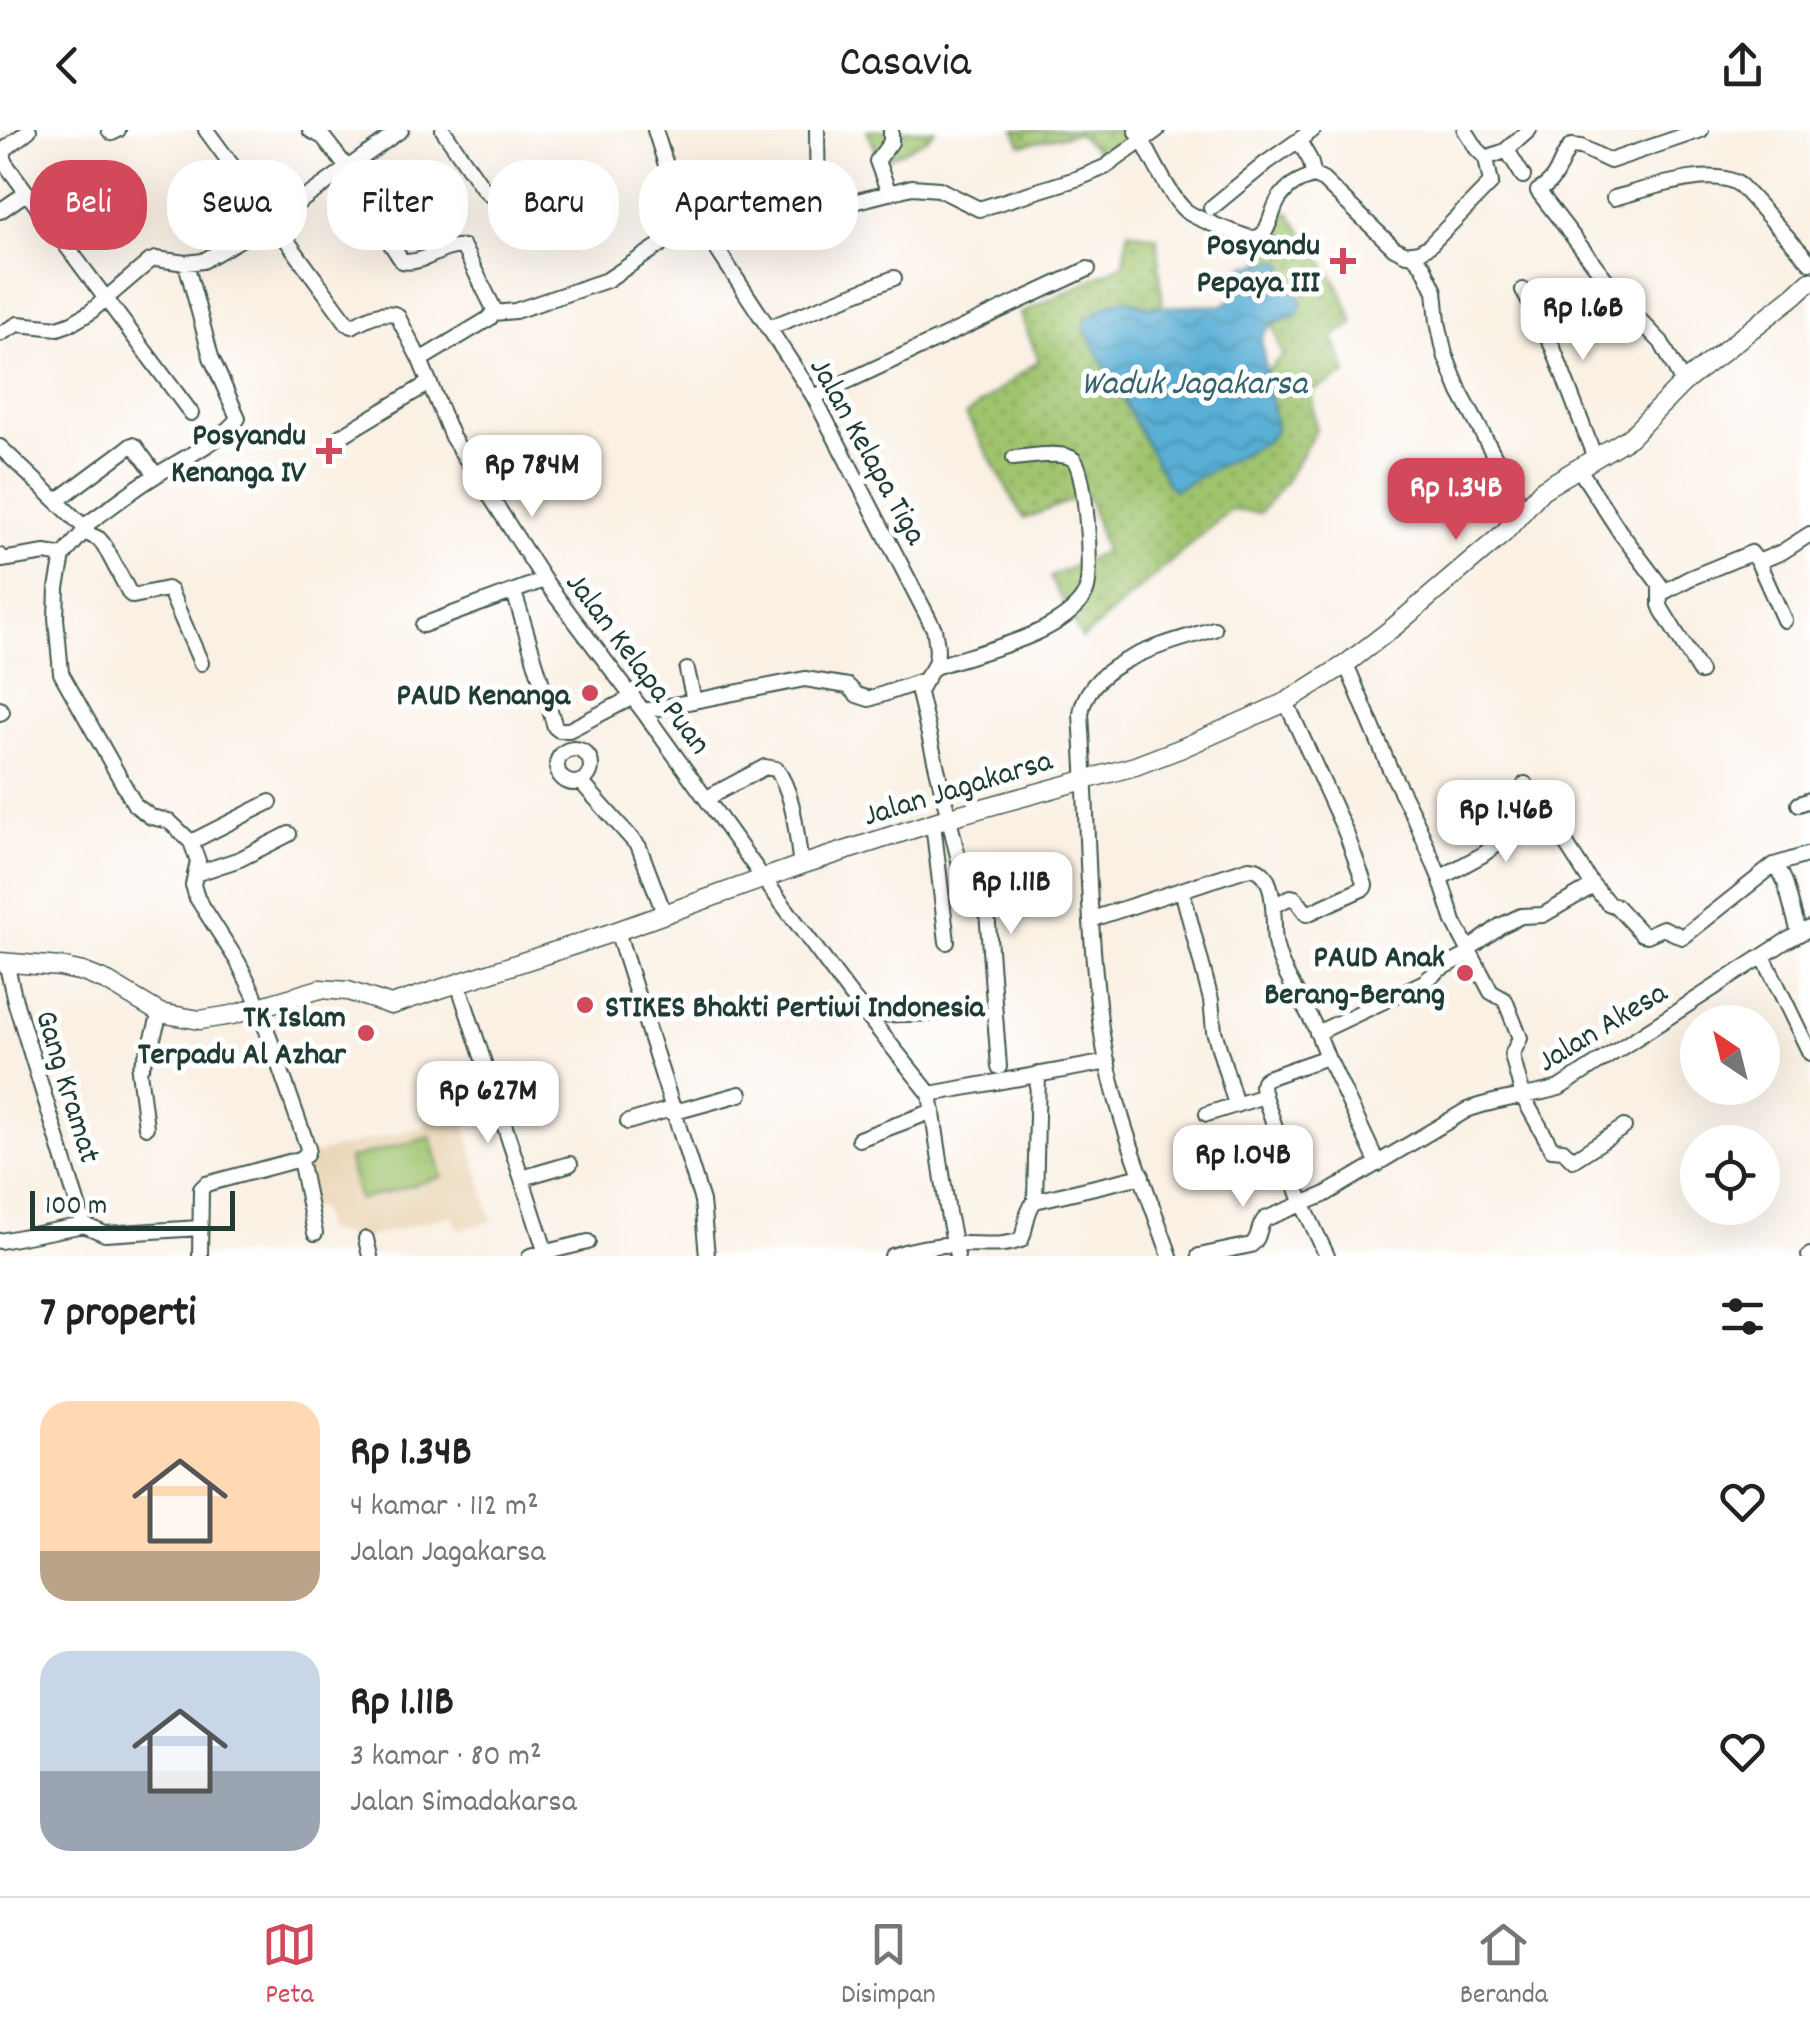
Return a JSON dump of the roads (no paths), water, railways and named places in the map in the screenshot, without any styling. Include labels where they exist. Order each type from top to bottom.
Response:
[{"type":"main road","name":"Jalan Jagakarsa","points":[[3,962],[83,972],[108,982],[160,1014],[200,1020],[320,989],[334,988],[391,1005],[941,820],[1135,766],[1286,702],[1346,664],[1503,534],[1542,490],[1630,437],[1683,383],[1810,281]]},
{"type":"street","points":[[29,130],[4,150],[4,162],[191,413]]},
{"type":"street","points":[[109,130],[118,130]]},
{"type":"street","points":[[206,130],[229,160]]},
{"type":"street","points":[[310,130],[323,137],[339,160]]},
{"type":"street","points":[[356,160],[379,136],[401,130]]},
{"type":"street","points":[[443,130],[488,193]]},
{"type":"street","name":"Jalan Kelapa Tiga","points":[[654,130],[665,160]]},
{"type":"street","points":[[817,130],[817,160]]},
{"type":"street","points":[[889,193],[877,166],[891,142],[892,130]]},
{"type":"street","points":[[858,201],[912,188],[939,189],[979,208],[1105,167],[1140,135],[1158,130]]},
{"type":"street","points":[[1210,208],[1313,130]]},
{"type":"street","points":[[1140,135],[1185,210],[1253,240],[1266,231],[1273,209],[1286,190],[1314,176],[1323,180],[1394,248],[1406,254],[1429,246],[1489,187],[1492,180],[1486,158],[1465,130]]},
{"type":"street","points":[[1486,158],[1506,150],[1529,130]]},
{"type":"street","points":[[1683,383],[1661,342],[1627,308],[1538,191],[1552,182],[1572,146],[1610,160],[1700,130]]},
{"type":"street","points":[[1299,141],[1314,176]]},
{"type":"street","points":[[1506,150],[1523,176]]},
{"type":"street","points":[[1614,198],[1688,180],[1730,178],[1742,186],[1810,262]]},
{"type":"street","points":[[0,211],[26,193]]},
{"type":"street","points":[[0,334],[18,324],[65,326],[89,313],[150,260],[186,264],[221,250]]},
{"type":"street","name":"Jalan Kelapa Puan","points":[[295,250],[348,324],[352,326],[373,316],[397,316],[452,436],[544,580],[763,878],[930,1094]]},
{"type":"street","points":[[395,250],[402,262],[410,264],[443,250]]},
{"type":"street","points":[[464,250],[494,313]]},
{"type":"street","points":[[420,360],[494,313],[514,312],[601,282],[651,250]]},
{"type":"street","name":"Jalan Kelapa Tiga","points":[[718,250],[814,397],[930,617],[936,638],[934,667]]},
{"type":"street","points":[[1412,253],[1435,291],[1445,354],[1460,392],[1524,512]]},
{"type":"street","points":[[186,264],[211,358],[238,418],[227,430],[156,474],[84,530],[63,556],[56,618],[60,673],[134,804],[150,817],[169,821],[191,842],[198,861],[193,885],[197,898],[260,1006],[308,1148],[300,1159],[201,1188],[200,1256]]},
{"type":"street","points":[[814,397],[1088,269]]},
{"type":"street","points":[[768,328],[894,278]]},
{"type":"street","points":[[1524,290],[1553,348],[1587,464],[1620,532],[1660,585],[1662,610],[1700,672]]},
{"type":"street","points":[[336,438],[429,383]]},
{"type":"street","points":[[58,500],[132,446],[156,474]]},
{"type":"street","points":[[0,448],[58,500],[84,530],[104,544],[130,594],[170,591],[201,663]]},
{"type":"street","points":[[947,942],[941,820],[919,693],[922,681],[934,667],[1046,630],[1079,604],[1088,586],[1088,538],[1080,469],[1065,455],[1014,458]]},
{"type":"street","points":[[1758,562],[1810,534]]},
{"type":"street","points":[[0,556],[2,560],[45,553],[63,556]]},
{"type":"street","points":[[1662,592],[1750,553],[1758,562],[1784,620]]},
{"type":"street","points":[[0,568],[63,556]]},
{"type":"street","points":[[422,625],[544,580]]},
{"type":"street","points":[[514,592],[555,727],[569,730],[632,697]]},
{"type":"street","points":[[1170,1256],[1108,1062],[1102,1028],[1081,709],[1095,686],[1135,654],[1214,629]]},
{"type":"street","points":[[1346,664],[1417,822],[1454,922],[1491,992],[1505,1000],[1520,1038],[1512,1055],[1523,1097],[1552,1149],[1563,1150],[1572,1160],[1624,1127]]},
{"type":"street","points":[[687,670],[694,701]]},
{"type":"street","points":[[643,711],[805,680],[848,686],[869,699],[922,681]]},
{"type":"street","points":[[1276,905],[1296,898],[1307,914],[1364,888],[1365,882],[1286,702]]},
{"type":"street","points":[[707,798],[765,767],[776,769],[789,798],[801,865]]},
{"type":"street","points":[[582,782],[639,847],[664,914]]},
{"type":"street","points":[[1525,784],[1591,883],[1642,934],[1663,928],[1683,937],[1774,865],[1810,854]]},
{"type":"street","points":[[191,842],[270,802]]},
{"type":"street","points":[[1440,878],[1482,855],[1545,811]]},
{"type":"street","points":[[941,820],[961,869],[985,884],[999,1067]]},
{"type":"street","points":[[194,874],[240,859],[288,834]]},
{"type":"street","points":[[1774,865],[1805,931]]},
{"type":"street","points":[[1092,919],[1249,868],[1262,872],[1276,905],[1274,938],[1278,956],[1327,1057],[1267,1078],[1262,1086],[1327,1256]]},
{"type":"street","points":[[1317,1033],[1424,982],[1500,926],[1521,916],[1544,916],[1588,889],[1591,883]]},
{"type":"street","points":[[1182,890],[1212,1000],[1214,1032],[1236,1105]]},
{"type":"street","points":[[617,930],[702,1201],[707,1256]]},
{"type":"street","name":"Jalan Akesa","points":[[1199,1256],[1251,1245],[1265,1218],[1324,1195],[1467,1110],[1559,1088],[1805,931]]},
{"type":"street","points":[[1764,956],[1810,1053]]},
{"type":"street","name":"Gang Kramat","points":[[3,962],[84,1225]]},
{"type":"street","points":[[458,984],[522,1178],[541,1255],[588,1242]]},
{"type":"street","points":[[867,1015],[941,1012]]},
{"type":"street","points":[[146,1126],[139,1071],[160,1014]]},
{"type":"street","points":[[956,1250],[930,1094],[1108,1062]]},
{"type":"street","points":[[1330,1062],[1378,1164]]},
{"type":"street","points":[[1034,1200],[1038,1074]]},
{"type":"street","points":[[496,1103],[534,1088]]},
{"type":"street","points":[[628,1122],[740,1094]]},
{"type":"street","points":[[1206,1114],[1264,1096]]},
{"type":"street","points":[[859,1139],[933,1111]]},
{"type":"street","points":[[300,1159],[314,1232]]},
{"type":"street","points":[[522,1178],[570,1164]]},
{"type":"street","points":[[892,1256],[908,1250],[1008,1245],[1022,1240],[1028,1207],[1034,1200],[1142,1176]]},
{"type":"street","points":[[0,1241],[84,1225],[104,1234],[200,1228]]},
{"type":"street","points":[[366,1239],[370,1256]]},
{"type":"water","name":"Waduk Jagakarsa","points":[[1278,260],[1302,304],[1297,315],[1271,326],[1261,341],[1274,434],[1174,490],[1083,325],[1108,305],[1121,301],[1151,307],[1223,305],[1241,292],[1237,272],[1243,266]]},
{"type":"place","name":"Posyandu Pepaya III","points":[[1343,261]]},
{"type":"place","name":"Posyandu Kenanga IV","points":[[329,451]]},
{"type":"place","name":"PAUD Kenanga","points":[[590,693]]},
{"type":"place","name":"PAUD Anak Berang-Berang","points":[[1465,973]]},
{"type":"place","name":"STIKES Bhakti Pertiwi Indonesia","points":[[585,1005]]},
{"type":"place","name":"TK Islam Terpadu Al Azhar","points":[[366,1033]]}]
